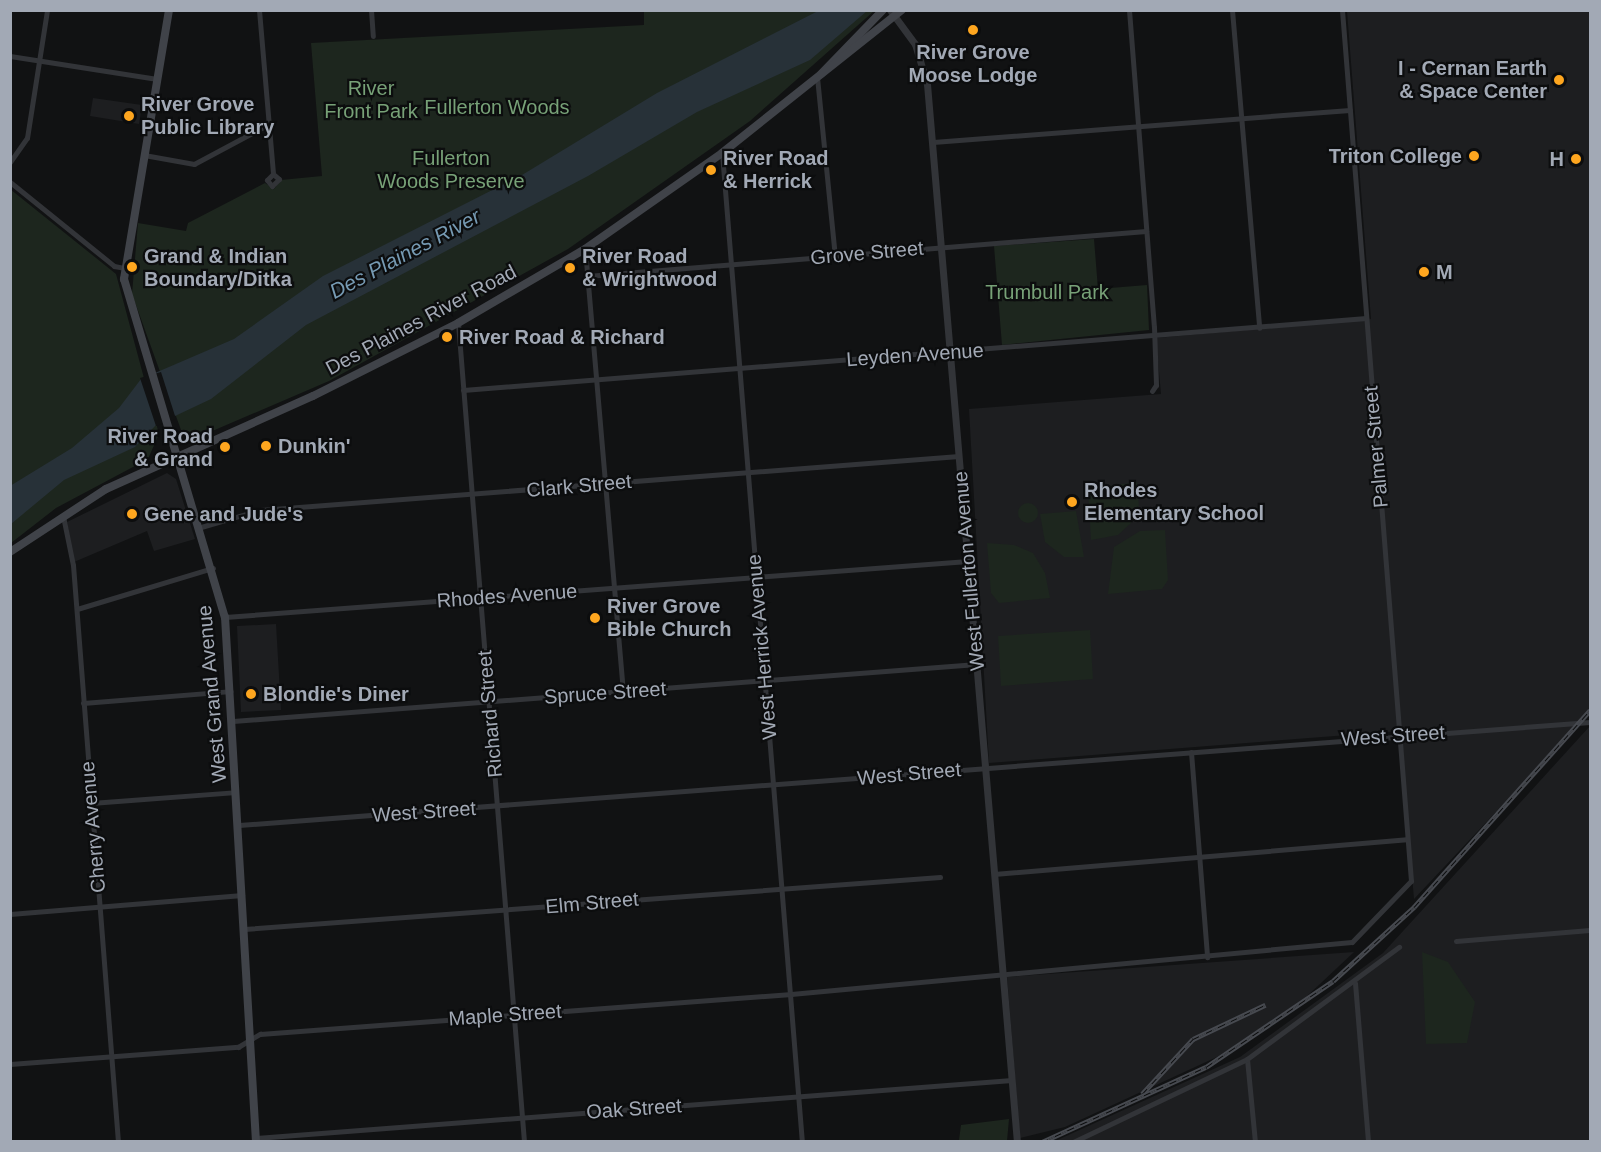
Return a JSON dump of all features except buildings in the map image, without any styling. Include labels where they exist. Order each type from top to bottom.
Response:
[{"type":"main road","name":"West Grand Avenue","points":[[169,10],[124,268],[128,307],[201,527],[225,617],[233,721],[256,1140]]},
{"type":"main road","name":"Des Plaines River Road","points":[[819,75],[883,10]]},
{"type":"main road","name":"Des Plaines River Road","points":[[10,552],[62,514],[178,456],[458,323],[585,249],[722,153],[893,14],[902,10]]},
{"type":"street","points":[[10,162],[27,138],[47,10]]},
{"type":"street","points":[[259,10],[273,174]]},
{"type":"street","points":[[371,10],[373,36]]},
{"type":"street","points":[[1129,10],[1156,386],[1152,391]]},
{"type":"street","points":[[1233,10],[1259,328]]},
{"type":"street","name":"Palmer Street","points":[[1342,10],[1411,884]]},
{"type":"street","name":"West Fullerton Avenue","points":[[893,14],[924,66],[933,142],[1017,1142]]},
{"type":"street","points":[[10,56],[158,79]]},
{"type":"street","points":[[819,75],[835,256]]},
{"type":"street","points":[[933,142],[1350,110]]},
{"type":"street","points":[[144,155],[194,164],[269,124]]},
{"type":"street","name":"West Herrick Avenue","points":[[722,153],[802,1142]]},
{"type":"street","points":[[10,182],[114,266],[124,268]]},
{"type":"street","name":"Grove Street","points":[[587,276],[1146,231]]},
{"type":"street","points":[[585,249],[623,692]]},
{"type":"street","name":"Leyden Avenue","points":[[463,390],[1152,337],[1366,318]]},
{"type":"street","name":"Richard Street","points":[[458,323],[524,1142]]},
{"type":"street","name":"Clark Street","points":[[201,527],[260,510],[959,456]]},
{"type":"street","name":"Cherry Avenue","points":[[62,514],[77,609],[118,1142]]},
{"type":"street","name":"Rhodes Avenue","points":[[225,617],[968,561]]},
{"type":"street","points":[[77,609],[213,568]]},
{"type":"street","name":"Spruce Street","points":[[233,721],[977,664]]},
{"type":"street","points":[[83,703],[231,691]]},
{"type":"street","name":"West Street","points":[[238,825],[1590,722]]},
{"type":"street","points":[[1191,752],[1207,957]]},
{"type":"street","points":[[91,803],[237,792]]},
{"type":"street","points":[[994,874],[1407,839]]},
{"type":"street","name":"Elm Street","points":[[244,929],[940,877]]},
{"type":"street","name":"Maple Street","points":[[10,1064],[238,1047],[260,1034],[790,994],[1349,944],[1411,884]]},
{"type":"street","points":[[10,914],[242,895]]},
{"type":"street","points":[[1456,941],[1590,930]]},
{"type":"street","points":[[1073,1142],[1247,1059],[1354,983],[1399,947]]},
{"type":"street","points":[[1354,983],[1368,1142]]},
{"type":"street","points":[[1247,1059],[1255,1142]]},
{"type":"street","name":"Oak Street","points":[[256,1140],[1012,1080]]},
{"type":"shaded area","points":[[1347,11],[1590,11],[1590,712],[1414,899],[1400,731],[989,763],[969,409],[1161,394],[1156,338],[1371,319]]},
{"type":"shaded area","points":[[93,98],[142,105],[139,124],[90,116]]},
{"type":"shaded area","points":[[167,473],[176,479],[195,539],[154,551],[147,531],[74,562],[67,522]]},
{"type":"shaded area","points":[[276,624],[281,710],[241,712],[237,626]]},
{"type":"shaded area","points":[[1590,726],[1590,1141],[1053,1142],[1240,1057],[1383,953]]},
{"type":"shaded area","points":[[1354,952],[1305,998],[1219,1056],[1065,1127],[1020,1138],[1007,977]]},
{"type":"green space","name":"Fullerton Woods Preserve","points":[[644,11],[874,11],[750,121],[568,249],[329,381],[203,435],[181,430],[132,294],[138,223],[186,231],[188,223],[265,183],[274,189],[281,180],[322,176],[311,43],[644,25]]},
{"type":"green space","points":[[10,189],[116,274],[159,434],[148,459],[56,508],[11,543]]},
{"type":"green space","name":"Trumbull Park","points":[[1094,239],[1098,289],[1147,285],[1149,330],[1002,345],[994,246]]},
{"type":"green space","points":[[1137,482],[1139,507],[1131,523],[1118,535],[1091,540],[1088,489]]},
{"type":"green space","points":[[1028,503],[1035,506],[1038,513],[1035,520],[1028,523],[1021,520],[1018,513],[1021,506]]},
{"type":"green space","points":[[1076,511],[1084,557],[1064,557],[1045,542],[1040,514]]},
{"type":"green space","points":[[1165,530],[1168,580],[1162,589],[1108,594],[1114,547],[1140,531]]},
{"type":"green space","points":[[987,543],[1014,545],[1033,553],[1045,573],[1050,598],[999,603],[991,593]]},
{"type":"green space","points":[[1090,630],[1093,679],[1001,686],[998,636]]},
{"type":"green space","points":[[1422,952],[1448,962],[1475,1002],[1467,1043],[1426,1044]]},
{"type":"green space","points":[[1009,1119],[1007,1141],[937,1141],[959,1140],[961,1125]]},
{"type":"water","name":"Des Plaines River","points":[[818,11],[867,11],[810,60],[697,112],[588,176],[306,325],[211,399],[156,425],[135,447],[64,480],[11,524],[10,486],[72,448],[119,408],[141,379],[234,339],[323,276],[522,175],[657,93]]},
{"type":"pier","points":[[161,372],[176,419],[156,426],[140,378]]},
{"type":"railway","points":[[1042,1142],[1206,1067],[1333,981],[1414,907],[1590,710]]},
{"type":"railway","points":[[1142,1094],[1193,1039],[1265,1005]]},
{"type":"place","name":"River Grove Moose Lodge","points":[[973,30]]},
{"type":"place","name":"I - Cernan Earth & Space Center","points":[[1559,80]]},
{"type":"place","name":"River Grove Public Library","points":[[129,116]]},
{"type":"place","name":"Triton College","points":[[1474,156]]},
{"type":"place","name":"H","points":[[1576,159]]},
{"type":"place","name":"River Road & Herrick","points":[[711,170]]},
{"type":"place","name":"Grand & Indian Boundary/Ditka","points":[[132,267]]},
{"type":"place","name":"River Road & Wrightwood","points":[[570,268]]},
{"type":"place","name":"M","points":[[1424,272]]},
{"type":"place","name":"River Road & Richard","points":[[447,337]]},
{"type":"place","name":"Dunkin'","points":[[266,446]]},
{"type":"place","name":"River Road & Grand","points":[[225,447]]},
{"type":"place","name":"Rhodes Elementary School","points":[[1072,502]]},
{"type":"place","name":"Gene and Jude's","points":[[132,514]]},
{"type":"place","name":"River Grove Bible Church","points":[[595,618]]},
{"type":"place","name":"Blondie's Diner","points":[[251,694]]},
{"type":"park label","name":"River Front Park","points":[[371,100]]},
{"type":"park label","name":"Fullerton Woods","points":[[497,107]]}]
